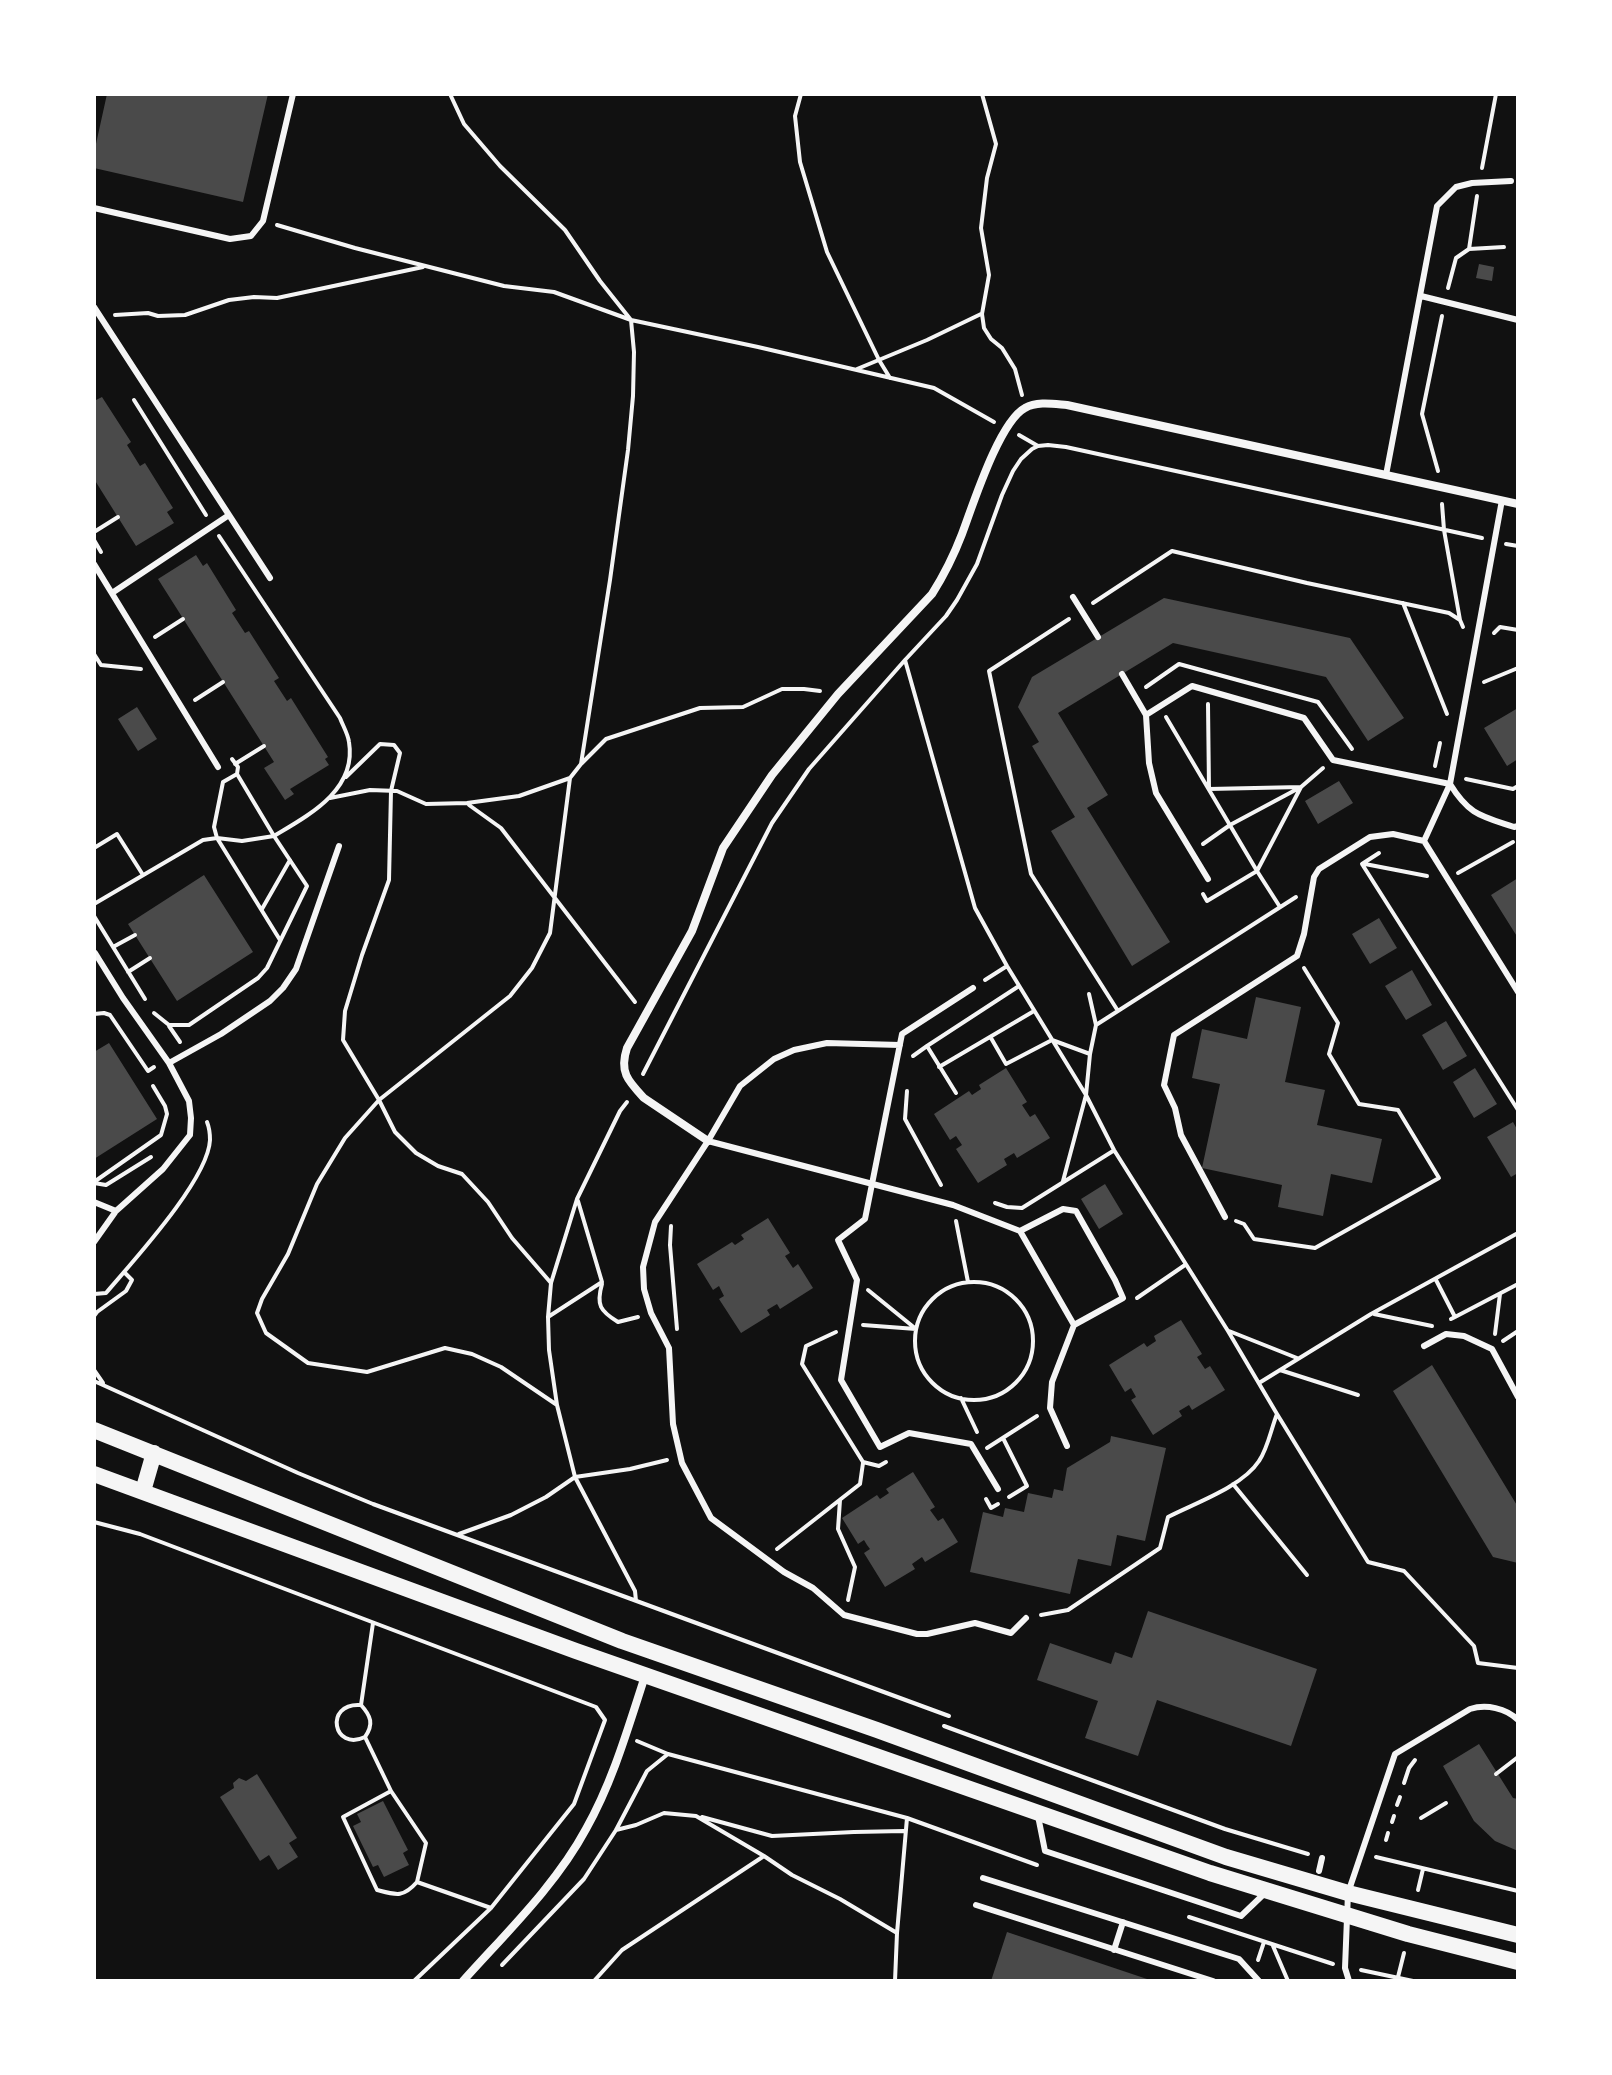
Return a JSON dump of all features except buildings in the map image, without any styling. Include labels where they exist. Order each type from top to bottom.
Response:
[{"type":"main road","points":[[94,1430],[652,1652],[1226,1857],[1348,1893],[1518,1935]]},
{"type":"main road","points":[[143,1491],[154,1453]]},
{"type":"main road","points":[[94,1474],[645,1676],[1210,1873],[1408,1934],[1518,1962]]},
{"type":"main road","points":[[645,1676],[652,1652]]},
{"type":"street","points":[[708,1141],[635,1089],[626,1077],[622,1061],[627,1048],[692,931],[723,848],[772,775],[838,694],[932,594],[961,536],[978,488],[1007,428],[1020,411],[1031,405],[1067,405],[1518,504]]},
{"type":"street","points":[[463,1981],[547,1886],[585,1832],[615,1767],[645,1676]]},
{"type":"lane","points":[[94,208],[230,239],[251,236],[263,221],[293,94]]},
{"type":"lane","points":[[1386,475],[1437,206],[1456,187],[1511,181]]},
{"type":"lane","points":[[1421,296],[1518,320]]},
{"type":"lane","points":[[94,307],[270,578]]},
{"type":"lane","points":[[1424,841],[1450,784],[1502,500]]},
{"type":"lane","points":[[112,593],[229,515]]},
{"type":"lane","points":[[94,564],[218,767]]},
{"type":"lane","points":[[1073,597],[1098,637]]},
{"type":"lane","points":[[1122,674],[1146,715],[1149,763],[1156,793],[1208,879]]},
{"type":"lane","points":[[1146,715],[1192,686],[1207,689],[1304,718],[1333,760],[1450,784],[1462,803],[1483,817],[1518,826]]},
{"type":"lane","points":[[1225,1217],[1181,1135],[1175,1108],[1164,1085],[1174,1035],[1297,956],[1304,934],[1311,888],[1319,869],[1370,837],[1393,834],[1424,841],[1518,992]]},
{"type":"lane","points":[[169,1063],[221,1034],[270,1001],[283,988],[296,969],[339,846]]},
{"type":"lane","points":[[94,1242],[116,1211],[163,1169],[190,1135],[191,1118],[189,1101],[169,1063],[95,953]]},
{"type":"lane","points":[[973,988],[902,1034],[865,1219],[838,1240],[857,1280],[841,1380],[880,1447],[909,1433],[971,1444],[998,1489]]},
{"type":"lane","points":[[900,1045],[827,1043],[794,1050],[774,1059],[740,1086],[655,1222],[643,1267],[644,1289],[651,1313],[669,1348],[673,1424],[682,1463],[711,1518],[784,1572],[813,1588],[844,1615],[917,1634],[975,1623],[1011,1633],[1026,1618]]},
{"type":"lane","points":[[708,1141],[953,1205],[1020,1231],[1074,1325]]},
{"type":"lane","points":[[94,1202],[116,1211]]},
{"type":"lane","points":[[1020,1231],[1063,1209],[1076,1211],[1123,1298],[1074,1325],[1052,1382],[1050,1408],[1067,1446]]},
{"type":"lane","points":[[1424,1346],[1446,1334],[1464,1336],[1492,1349],[1518,1397]]},
{"type":"lane","points":[[1337,1981],[1348,1979],[1345,1968],[1348,1893],[1395,1754],[1470,1709],[1482,1705],[1510,1712],[1518,1720]]},
{"type":"lane","points":[[1037,1812],[1045,1851],[1241,1916],[1268,1891]]},
{"type":"lane","points":[[1319,1871],[1322,1858]]},
{"type":"lane","points":[[983,1878],[1239,1959],[1259,1981]]},
{"type":"lane","points":[[976,1905],[1213,1981]]},
{"type":"lane","points":[[1114,1950],[1123,1922]]},
{"type":"path","points":[[450,94],[464,124],[500,166],[565,230],[631,320],[634,381],[628,450],[581,764]]},
{"type":"path","points":[[801,94],[795,116],[800,162],[827,252],[890,378]]},
{"type":"path","points":[[982,94],[996,144],[987,178],[981,228],[989,275],[982,314],[984,328],[1015,369],[1021,394],[1031,405]]},
{"type":"path","points":[[263,221],[504,286],[554,292],[631,320],[934,388],[1038,446]]},
{"type":"path","points":[[1460,620],[1444,530],[1438,470],[1422,414],[1456,258],[1469,249],[1504,247]]},
{"type":"path","points":[[101,316],[148,313],[158,316],[185,315],[229,300],[277,298],[426,266]]},
{"type":"path","points":[[855,369],[982,314]]},
{"type":"path","points":[[127,388],[340,718],[349,741],[350,763],[346,777]]},
{"type":"path","points":[[636,1601],[635,1591],[575,1477],[557,1405],[549,1350],[551,1283],[577,1199],[772,823],[809,769],[957,600],[977,564],[992,519],[1021,459],[1038,446],[1066,447],[1518,546]]},
{"type":"path","points":[[94,532],[118,517]]},
{"type":"path","points":[[94,540],[102,552]]},
{"type":"path","points":[[94,654],[101,665],[140,670],[166,655],[155,637],[183,619]]},
{"type":"path","points":[[905,660],[975,908],[1086,1095],[1114,1150],[1368,1562],[1404,1571],[1474,1646],[1478,1663],[1518,1668]]},
{"type":"path","points":[[1134,695],[1179,664],[1318,702],[1355,755]]},
{"type":"path","points":[[1479,684],[1518,668]]},
{"type":"path","points":[[195,700],[223,682]]},
{"type":"path","points":[[557,1405],[501,1367],[472,1354],[445,1348],[367,1372],[308,1363],[266,1333],[257,1313],[288,1254],[317,1184],[345,1138],[379,1100],[510,996],[532,968],[550,933],[570,778],[581,764],[606,739],[700,708],[743,707],[782,689],[838,694]]},
{"type":"path","points":[[1207,689],[1209,789]]},
{"type":"path","points":[[1160,707],[1280,907]]},
{"type":"path","points":[[1435,768],[1441,741]]},
{"type":"path","points":[[94,904],[203,840],[242,841],[274,836],[312,813],[380,744],[394,745],[400,753],[391,791],[389,880],[345,1011],[343,1040],[395,1132],[416,1153],[438,1166],[462,1174],[488,1202],[512,1238],[551,1283]]},
{"type":"path","points":[[235,764],[264,746]]},
{"type":"path","points":[[94,916],[149,1007],[169,1025],[189,1025],[258,978],[267,968],[307,886],[237,774],[238,767],[227,751]]},
{"type":"path","points":[[1192,852],[1230,825],[1301,787],[1333,760]]},
{"type":"path","points":[[237,774],[223,782],[214,827],[217,838],[280,940]]},
{"type":"path","points":[[329,798],[370,790],[397,791],[426,804],[467,803],[519,796],[570,778]]},
{"type":"path","points":[[1459,778],[1513,789],[1518,786]]},
{"type":"path","points":[[1209,789],[1301,787]]},
{"type":"path","points":[[1201,890],[1207,901],[1257,871],[1301,787]]},
{"type":"path","points":[[467,803],[501,828],[644,1015]]},
{"type":"path","points":[[94,848],[117,834],[143,875]]},
{"type":"path","points":[[1379,853],[1362,864],[1518,1110]]},
{"type":"path","points":[[262,909],[290,860]]},
{"type":"path","points":[[1096,1025],[1311,888]]},
{"type":"path","points":[[94,936],[103,930]]},
{"type":"path","points":[[113,947],[135,935]]},
{"type":"path","points":[[1225,1217],[1244,1224],[1254,1239],[1315,1248],[1439,1178],[1398,1110],[1359,1104],[1329,1054],[1338,1023],[1297,956]]},
{"type":"path","points":[[128,972],[150,958]]},
{"type":"path","points":[[973,988],[1007,966]]},
{"type":"path","points":[[910,1057],[1019,986]]},
{"type":"path","points":[[1062,1183],[1086,1095],[1096,1025],[1089,994]]},
{"type":"path","points":[[939,1067],[1034,1011]]},
{"type":"path","points":[[94,1014],[110,1015],[148,1071],[158,1065]]},
{"type":"path","points":[[991,1038],[1006,1064],[1052,1040],[1090,1054]]},
{"type":"path","points":[[927,1046],[956,1093]]},
{"type":"path","points":[[94,1182],[161,1135],[167,1114],[153,1086]]},
{"type":"path","points":[[908,1088],[905,1119],[941,1186]]},
{"type":"path","points":[[994,1203],[1022,1208],[1114,1150]]},
{"type":"path","points":[[94,1182],[106,1185],[153,1156]]},
{"type":"path","points":[[577,1199],[602,1282],[598,1299],[604,1313],[618,1322],[629,1319]]},
{"type":"path","points":[[953,1205],[968,1282]]},
{"type":"path","points":[[672,1222],[670,1245],[677,1339]]},
{"type":"path","points":[[1259,1383],[1371,1314],[1518,1233]]},
{"type":"path","points":[[1123,1298],[1135,1299],[1185,1265]]},
{"type":"path","points":[[94,1316],[126,1291],[132,1280],[124,1272]]},
{"type":"path","points":[[857,1280],[916,1329]]},
{"type":"path","points":[[1436,1280],[1455,1317]]},
{"type":"path","points":[[548,1317],[602,1282]]},
{"type":"path","points":[[985,1283],[1001,1288],[1015,1298],[1028,1320],[1033,1345],[1031,1361],[1019,1382],[994,1396],[978,1400],[961,1398],[944,1392],[925,1373],[915,1347],[916,1329],[926,1306],[934,1297],[955,1284],[985,1283]]},
{"type":"path","points":[[1445,1322],[1518,1284]]},
{"type":"path","points":[[1492,1349],[1500,1294]]},
{"type":"path","points":[[1371,1314],[1434,1327]]},
{"type":"path","points":[[851,1324],[916,1329]]},
{"type":"path","points":[[1228,1331],[1297,1358]]},
{"type":"path","points":[[1492,1349],[1518,1331]]},
{"type":"path","points":[[94,1370],[104,1385]]},
{"type":"path","points":[[1280,1370],[1358,1395]]},
{"type":"path","points":[[94,1381],[322,1483],[949,1716]]},
{"type":"path","points":[[961,1398],[980,1436]]},
{"type":"path","points":[[986,1449],[1050,1408]]},
{"type":"path","points":[[1026,1618],[1068,1610],[1160,1548],[1168,1517],[1233,1484],[1257,1464],[1277,1414]]},
{"type":"path","points":[[765,1558],[860,1484],[863,1462]]},
{"type":"path","points":[[457,1535],[511,1515],[575,1477],[630,1469]]},
{"type":"path","points":[[1233,1484],[1307,1575]]},
{"type":"path","points":[[840,1500],[838,1529],[855,1567],[844,1615]]},
{"type":"path","points":[[94,1522],[140,1534],[596,1707],[605,1720],[574,1804],[491,1908],[414,1981]]},
{"type":"path","points":[[361,1705],[373,1623]]},
{"type":"path","points":[[361,1705],[369,1713],[371,1720],[365,1737],[358,1740],[343,1737],[337,1718],[343,1708],[361,1705]]},
{"type":"path","points":[[944,1726],[1225,1829],[1322,1858]]},
{"type":"path","points":[[365,1737],[391,1791],[426,1843],[417,1882],[408,1892],[400,1895],[377,1890],[343,1817],[391,1791]]},
{"type":"path","points":[[497,1970],[584,1879],[616,1830],[647,1771],[668,1754],[907,1818],[895,1981]]},
{"type":"path","points":[[1404,1783],[1409,1768],[1425,1754]]},
{"type":"path","points":[[1496,1774],[1518,1757]]},
{"type":"path","points":[[1397,1805],[1400,1797]]},
{"type":"path","points":[[1421,1818],[1446,1803]]},
{"type":"path","points":[[616,1830],[664,1813],[696,1816],[772,1836],[904,1831]]},
{"type":"path","points":[[696,1816],[792,1875],[897,1933]]},
{"type":"path","points":[[1386,1840],[1388,1833]]},
{"type":"path","points":[[1362,1853],[1518,1891]]},
{"type":"path","points":[[594,1981],[622,1950],[764,1856]]},
{"type":"path","points":[[417,1882],[491,1908]]},
{"type":"path","points":[[1273,1945],[1288,1981]]}]
